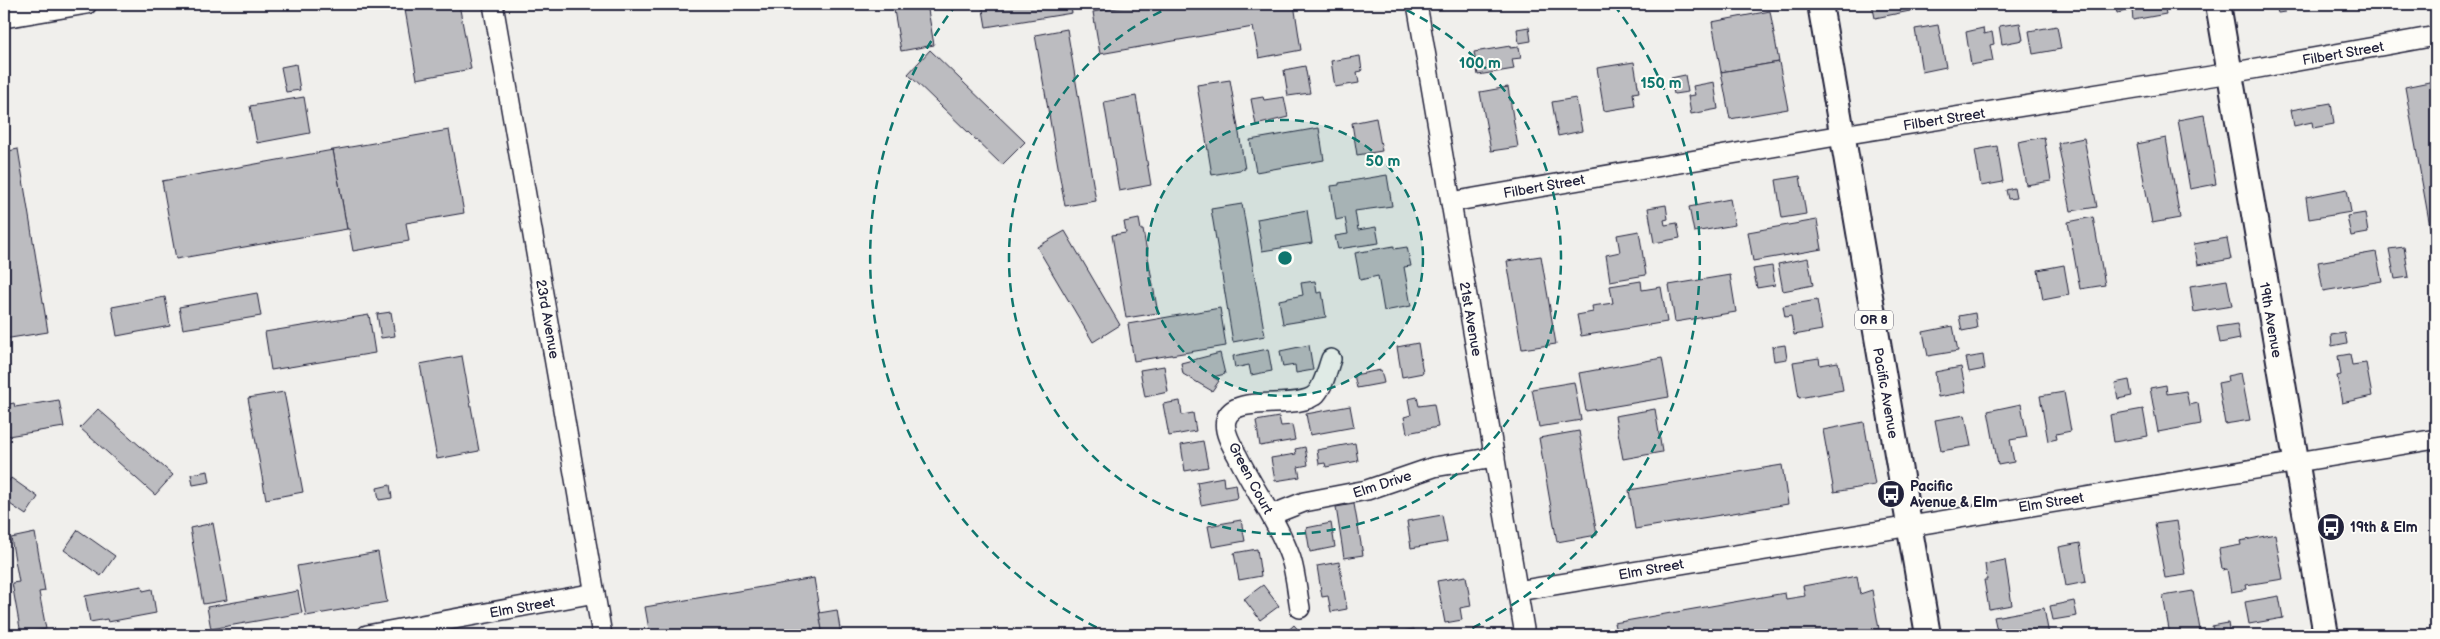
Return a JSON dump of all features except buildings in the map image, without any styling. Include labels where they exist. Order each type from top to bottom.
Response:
[{"type":"main road","name":"Pacific Avenue","points":[[1820,4],[1928,635]]},
{"type":"main road","name":"19th Avenue","points":[[2218,4],[2326,635]]},
{"type":"street","points":[[4,18],[87,4]]},
{"type":"street","name":"23rd Avenue","points":[[493,4],[602,635]]},
{"type":"street","name":"21st Avenue","points":[[1417,4],[1525,635]]},
{"type":"street","name":"Filbert Street","points":[[1451,202],[1842,135],[2230,73],[2436,36]]},
{"type":"street","name":"Green Court","points":[[1300,608],[1291,560],[1271,515],[1248,477],[1230,440],[1225,423],[1226,416],[1236,408],[1249,404],[1300,401],[1310,398],[1321,386],[1331,359]]},
{"type":"street","name":"Elm Street","points":[[1518,591],[2296,463],[2436,438]]},
{"type":"street","name":"Elm Drive","points":[[1271,515],[1304,502],[1368,490],[1434,467],[1494,457]]},
{"type":"street","name":"Elm Street","points":[[367,635],[389,633],[596,593]]},
{"type":"place","name":"Pacific Avenue & Elm","points":[[1891,494]]},
{"type":"place","name":"19th & Elm","points":[[2331,527]]}]
